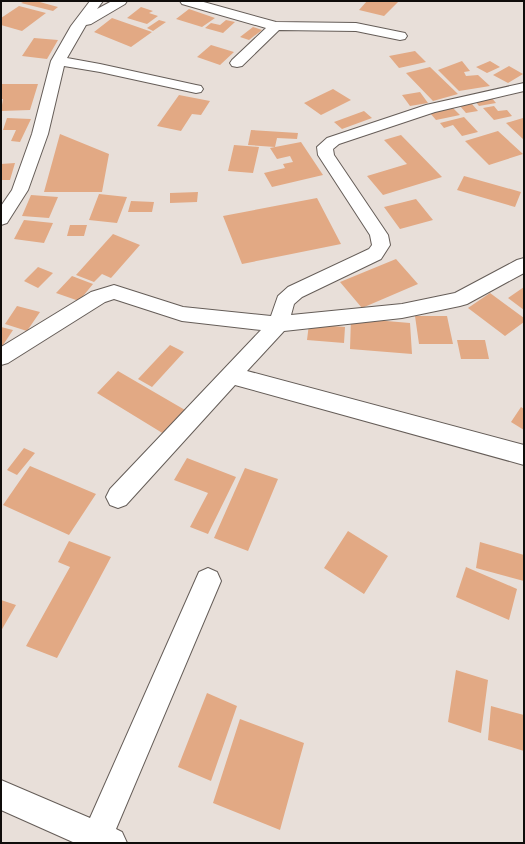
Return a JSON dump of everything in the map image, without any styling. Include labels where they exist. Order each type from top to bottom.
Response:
[{"type":"street","points":[[1,219],[20,190],[40,134],[58,61],[78,26],[97,1]]},
{"type":"street","points":[[78,26],[121,1]]},
{"type":"street","points":[[186,1],[276,26],[356,27],[400,36]]},
{"type":"street","points":[[237,63],[276,26]]},
{"type":"street","points":[[58,61],[100,68],[196,89]]},
{"type":"street","points":[[118,497],[278,324],[285,301],[295,292],[375,254],[381,245],[378,235],[326,154],[325,147],[333,141],[430,108],[524,86]]},
{"type":"street","points":[[1,357],[98,297],[114,292],[182,314],[278,324],[402,311],[460,299],[524,265]]},
{"type":"street","points":[[231,375],[524,455]]},
{"type":"street","points":[[1,795],[104,840],[208,581]]},
{"type":"building","points":[[25,1],[36,1],[58,7],[53,11],[21,3]]},
{"type":"building","points":[[367,1],[399,1],[384,16],[359,10]]},
{"type":"building","points":[[19,6],[46,13],[22,31],[1,25],[1,18]]},
{"type":"building","points":[[141,7],[153,11],[149,13],[158,16],[147,24],[127,18]]},
{"type":"building","points":[[189,9],[215,18],[202,27],[176,19]]},
{"type":"building","points":[[112,18],[152,32],[131,47],[94,32]]},
{"type":"building","points":[[159,20],[166,22],[153,31],[147,28]]},
{"type":"building","points":[[226,20],[235,22],[223,33],[205,28],[211,23],[220,25]]},
{"type":"building","points":[[253,27],[262,30],[249,40],[240,37]]},
{"type":"building","points":[[34,38],[58,40],[47,59],[22,56]]},
{"type":"building","points":[[211,45],[234,52],[220,65],[197,57]]},
{"type":"building","points":[[415,51],[426,62],[399,68],[389,56]]},
{"type":"building","points":[[462,61],[470,71],[464,72],[466,76],[478,75],[490,86],[459,91],[438,70]]},
{"type":"building","points":[[490,61],[500,67],[487,73],[476,67]]},
{"type":"building","points":[[509,66],[523,74],[508,83],[493,75]]},
{"type":"building","points":[[430,67],[458,94],[433,101],[406,73]]},
{"type":"building","points":[[1,84],[38,84],[30,110],[1,111],[3,99],[1,99]]},
{"type":"building","points":[[333,89],[351,100],[321,115],[304,103]]},
{"type":"building","points":[[420,92],[428,103],[410,106],[402,95]]},
{"type":"building","points":[[179,95],[210,101],[201,115],[192,114],[181,131],[157,126]]},
{"type":"building","points":[[491,97],[496,103],[479,106],[475,101]]},
{"type":"building","points":[[472,104],[478,111],[466,113],[460,106]]},
{"type":"building","points":[[494,106],[498,111],[507,110],[512,116],[494,120],[483,108]]},
{"type":"building","points":[[453,108],[460,115],[436,120],[430,113]]},
{"type":"building","points":[[364,111],[372,118],[342,129],[334,122]]},
{"type":"building","points":[[464,117],[478,132],[462,136],[453,125],[444,128],[440,123]]},
{"type":"building","points":[[7,118],[31,119],[20,142],[11,141],[16,130],[3,130]]},
{"type":"building","points":[[524,119],[524,140],[506,123]]},
{"type":"building","points":[[251,130],[298,133],[297,139],[277,138],[275,147],[248,145]]},
{"type":"building","points":[[498,131],[523,154],[489,165],[465,141]]},
{"type":"building","points":[[60,134],[109,154],[102,192],[44,192]]},
{"type":"building","points":[[401,135],[442,177],[383,195],[367,176],[407,164],[384,140]]},
{"type":"building","points":[[301,142],[323,175],[272,187],[264,173],[285,168],[283,164],[293,162],[290,156],[277,159],[270,148]]},
{"type":"building","points":[[234,145],[259,147],[253,173],[228,171]]},
{"type":"building","points":[[15,163],[10,180],[1,180],[1,164]]},
{"type":"building","points":[[464,176],[521,192],[515,207],[457,190]]},
{"type":"building","points":[[198,192],[197,202],[170,203],[170,193]]},
{"type":"building","points":[[99,194],[127,197],[117,223],[89,220]]},
{"type":"building","points":[[31,195],[58,197],[49,218],[22,216]]},
{"type":"building","points":[[317,198],[341,244],[242,264],[223,216]]},
{"type":"building","points":[[416,199],[433,220],[400,229],[384,207]]},
{"type":"building","points":[[131,201],[154,202],[152,212],[128,212]]},
{"type":"building","points":[[24,220],[53,223],[44,243],[14,239]]},
{"type":"building","points":[[70,225],[87,225],[84,236],[67,236]]},
{"type":"building","points":[[113,234],[140,245],[111,278],[102,274],[94,282],[76,275]]},
{"type":"building","points":[[396,259],[418,284],[362,308],[340,282]]},
{"type":"building","points":[[38,267],[53,273],[38,288],[24,281]]},
{"type":"building","points":[[72,276],[93,284],[79,301],[56,293]]},
{"type":"building","points":[[524,287],[524,310],[508,298]]},
{"type":"building","points":[[490,293],[524,318],[524,322],[505,336],[468,308]]},
{"type":"building","points":[[17,306],[40,312],[27,331],[5,324]]},
{"type":"building","points":[[415,316],[447,316],[453,344],[419,344]]},
{"type":"building","points":[[351,318],[410,323],[412,354],[350,349]]},
{"type":"building","points":[[309,324],[345,327],[344,343],[307,340]]},
{"type":"building","points":[[1,327],[13,330],[1,348]]},
{"type":"building","points":[[457,340],[485,340],[489,359],[461,359]]},
{"type":"building","points":[[170,345],[184,352],[152,387],[138,379]]},
{"type":"building","points":[[118,371],[185,410],[164,434],[97,393]]},
{"type":"building","points":[[521,407],[524,409],[524,430],[511,422]]},
{"type":"building","points":[[24,448],[35,453],[17,475],[7,470]]},
{"type":"building","points":[[187,458],[236,477],[208,534],[190,527],[208,493],[174,480]]},
{"type":"building","points":[[30,466],[96,494],[69,535],[3,505]]},
{"type":"building","points":[[245,468],[278,479],[248,551],[214,538]]},
{"type":"building","points":[[348,531],[388,556],[364,594],[324,568]]},
{"type":"building","points":[[69,541],[111,557],[57,658],[26,646],[70,567],[58,562]]},
{"type":"building","points":[[480,542],[524,555],[524,581],[476,568]]},
{"type":"building","points":[[466,567],[517,589],[509,620],[456,597]]},
{"type":"building","points":[[1,600],[16,605],[1,631]]},
{"type":"building","points":[[456,670],[488,680],[481,733],[448,722]]},
{"type":"building","points":[[207,693],[237,706],[211,781],[178,767]]},
{"type":"building","points":[[491,706],[524,715],[524,751],[488,740]]},
{"type":"building","points":[[240,719],[304,743],[280,830],[213,803]]}]
